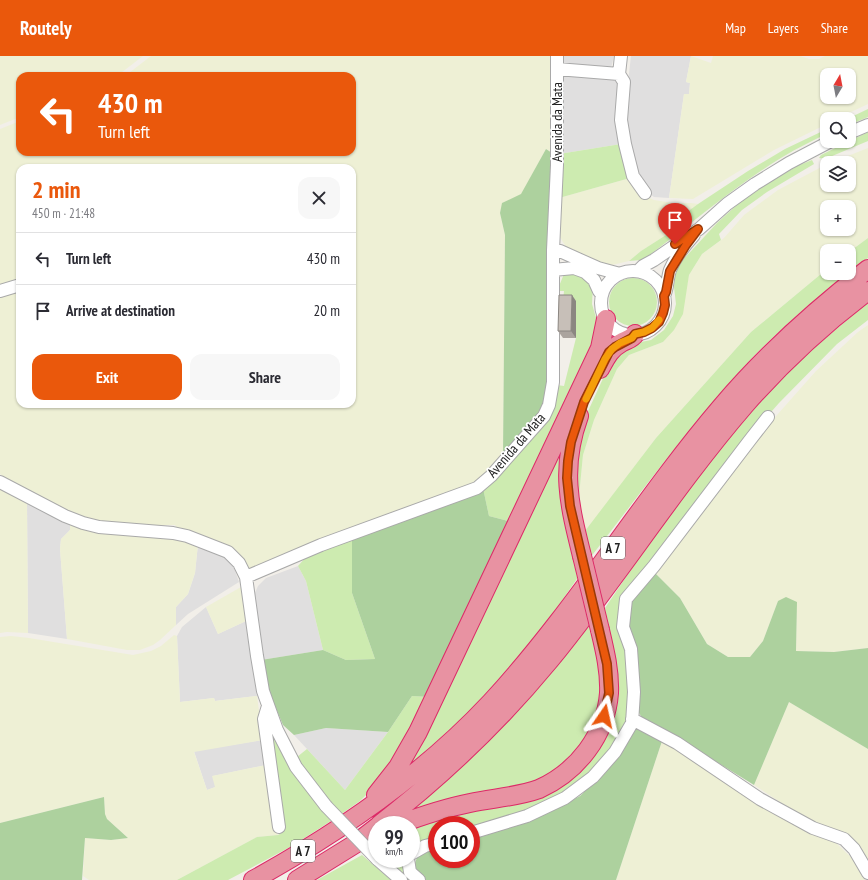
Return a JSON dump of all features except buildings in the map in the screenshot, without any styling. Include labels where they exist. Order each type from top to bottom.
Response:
[{"type":"highway","name":"A 7","points":[[253,880],[294,857],[351,821],[408,779],[454,739],[491,702],[524,665],[558,623],[689,445],[725,402],[757,366],[795,330],[826,302],[868,269]]},
{"type":"highway","name":"A 7","points":[[390,816],[448,768],[504,714],[576,627],[674,493],[746,404],[806,343],[831,320],[868,291]]},
{"type":"highway","points":[[351,821],[392,776],[403,760],[418,732],[600,348],[606,319]]},
{"type":"highway","points":[[420,818],[445,809],[538,789],[553,782],[577,763],[598,734],[609,693],[608,671],[600,630],[570,506],[568,461],[572,437],[584,402],[605,359],[615,347],[632,338],[635,334]]},
{"type":"highway","name":"A 7","points":[[297,880],[355,844],[368,834]]},
{"type":"highway","points":[[355,844],[368,838]]},
{"type":"street","name":"Avenida da Mata","points":[[246,577],[334,540],[477,488],[491,476],[544,416],[549,405],[553,382],[553,250],[556,166],[557,56]]},
{"type":"street","points":[[621,56],[619,74],[624,82],[621,120],[625,144],[633,176],[645,193]]},
{"type":"street","points":[[557,69],[619,74]]},
{"type":"street","points":[[856,130],[868,125]]},
{"type":"street","points":[[638,271],[643,266],[698,229],[728,204],[766,177],[820,147]]},
{"type":"street","points":[[664,296],[668,276],[672,266],[698,229]]},
{"type":"street","points":[[553,250],[560,251],[598,268],[620,274]]},
{"type":"street","points":[[553,270],[574,268],[585,272],[594,280],[602,295]]},
{"type":"street","points":[[629,271],[638,271],[647,274],[661,287],[665,305],[659,322],[652,328],[644,332],[627,334],[618,331],[611,326],[606,319],[602,307],[602,295],[606,286],[612,279],[629,271]]},
{"type":"street","points":[[0,291],[16,286]]},
{"type":"street","points":[[480,830],[527,816],[565,798],[593,777],[615,752],[632,723],[634,692],[632,649],[623,627],[626,600],[768,417]]},
{"type":"street","points":[[0,482],[65,516],[83,523],[99,527],[174,533],[187,536],[228,552],[239,563],[246,577],[263,691],[277,730],[296,768],[326,806],[368,850]]},
{"type":"street","points":[[268,706],[264,719],[279,827]]},
{"type":"street","points":[[632,719],[677,742],[760,799],[813,828],[844,839],[854,850],[868,874]]},
{"type":"street","points":[[387,868],[401,880]]},
{"type":"street","points":[[409,868],[410,872],[419,880]]},
{"type":"shaded area","points":[[560,56],[614,56],[611,68],[564,67]]},
{"type":"shaded area","points":[[631,56],[691,56],[686,82],[690,83],[689,94],[684,94],[669,198],[654,197],[648,193],[636,174],[624,117]]},
{"type":"shaded area","points":[[563,75],[620,80],[621,144],[559,154],[560,79]]},
{"type":"shaded area","points":[[27,502],[70,523],[70,530],[61,539],[60,549],[67,639],[28,633]]},
{"type":"shaded area","points":[[198,544],[222,555],[233,565],[239,582],[188,614],[176,625],[176,607],[188,594],[195,573]]},
{"type":"shaded area","points":[[298,566],[306,581],[323,650],[261,660],[254,595],[258,586],[266,578]]},
{"type":"shaded area","points":[[206,607],[218,634],[246,621],[257,696],[215,701],[214,698],[180,702],[177,636],[182,627]]},
{"type":"shaded area","points":[[326,728],[388,732],[345,790],[294,735]]},
{"type":"shaded area","points":[[263,740],[266,765],[213,776],[216,787],[207,790],[194,751]]},
{"type":"green space","points":[[0,56],[143,56],[122,72],[16,72],[16,119],[0,125]]},
{"type":"green space","points":[[151,56],[553,56],[552,153],[546,149],[521,195],[503,203],[500,213],[505,235],[503,454],[481,478],[467,486],[253,570],[246,568],[177,528],[175,525],[162,525],[159,528],[101,524],[76,516],[9,481],[0,474],[0,296],[16,290],[16,408],[356,408],[356,164],[16,164],[16,282],[0,287],[0,129],[16,123],[16,156],[356,156],[356,72],[130,72]]},
{"type":"green space","points":[[691,56],[711,63],[713,56],[800,56],[809,59],[819,59],[825,56],[868,56],[868,104],[851,112],[820,112],[820,127],[774,150],[693,199],[669,198],[684,94],[689,94],[690,83],[686,82]]},
{"type":"green space","points":[[868,109],[868,117],[856,122],[856,115]]},
{"type":"green space","points":[[820,132],[820,137],[779,159],[756,174],[647,257],[641,260],[629,261],[641,251],[666,235],[683,215],[698,204],[785,149]]},
{"type":"green space","points":[[868,132],[868,141],[856,146],[856,138]]},
{"type":"green space","points":[[621,144],[630,178],[559,198],[559,154]]},
{"type":"green space","points":[[835,148],[851,148],[832,156],[820,156]]},
{"type":"green space","points":[[868,148],[868,238],[856,247],[856,244],[820,244],[820,275],[751,332],[656,438],[585,532],[579,496],[583,455],[594,420],[617,369],[629,355],[663,342],[686,291],[689,275],[702,254],[724,238],[744,215],[778,190],[820,168],[820,192],[856,192],[856,156],[848,156]]},
{"type":"green space","points":[[546,149],[552,153],[546,403],[539,415],[503,454],[505,235],[500,213],[502,203],[521,194]]},
{"type":"green space","points":[[812,160],[814,164],[767,192],[742,210],[719,234],[721,240],[702,254],[689,275],[683,314],[674,330],[663,342],[629,355],[617,369],[594,420],[583,455],[579,496],[585,531],[656,438],[751,332],[820,275],[820,280],[841,280],[780,331],[731,381],[669,456],[590,558],[576,498],[574,475],[584,420],[611,361],[631,344],[651,340],[664,330],[673,316],[676,304],[674,287],[675,276],[680,263],[717,223],[739,203],[797,166]]},
{"type":"green space","points":[[630,178],[645,196],[654,200],[673,203],[698,204],[683,215],[666,235],[641,251],[629,261],[612,265],[598,263],[566,247],[558,234],[559,198]]},
{"type":"green space","points":[[868,238],[868,258],[856,267],[856,247]]},
{"type":"green space","points":[[580,272],[593,285],[592,304],[597,321],[593,348],[512,522],[489,516],[483,488],[557,385],[564,386],[576,338],[576,302],[563,301],[564,291],[557,291],[564,274]]},
{"type":"green space","points":[[633,278],[642,280],[650,285],[655,293],[657,302],[655,311],[650,319],[642,324],[633,326],[624,324],[616,319],[611,311],[609,302],[611,293],[616,285],[624,280]]},
{"type":"green space","points":[[868,302],[868,320],[837,344],[779,403],[742,445],[623,602],[629,651],[630,712],[624,730],[591,775],[563,796],[525,814],[480,826],[480,816],[448,816],[510,804],[603,739],[603,611],[651,540],[710,461],[760,401],[806,355]]},
{"type":"green space","points":[[868,325],[868,648],[834,652],[796,651],[797,602],[778,601],[763,641],[750,657],[728,657],[707,644],[680,598],[654,572],[769,424],[816,371],[858,332]]},
{"type":"green space","points":[[575,418],[581,573],[554,612],[513,664],[465,716],[395,779]]},
{"type":"green space","points":[[0,488],[27,502],[28,633],[0,633]]},
{"type":"green space","points":[[483,488],[489,516],[512,522],[429,697],[412,696],[388,732],[326,728],[294,735],[283,725],[267,687],[261,660],[323,650],[346,660],[375,659],[352,593],[352,537]]},
{"type":"green space","points":[[70,523],[181,538],[198,544],[195,573],[188,594],[176,607],[176,625],[160,640],[153,645],[140,650],[127,650],[67,639],[60,549],[61,539],[70,530]]},
{"type":"green space","points":[[352,537],[352,593],[375,659],[346,660],[323,650],[306,581],[298,566],[306,557]]},
{"type":"green space","points":[[654,572],[680,598],[707,644],[728,657],[750,657],[763,641],[778,601],[786,597],[797,602],[796,651],[834,652],[868,648],[868,749],[789,702],[754,785],[642,718],[637,709],[628,627],[629,603]]},
{"type":"green space","points":[[241,587],[246,621],[218,634],[206,607]]},
{"type":"green space","points":[[592,621],[604,662],[603,707],[582,753],[544,782],[417,816],[403,816],[450,778],[475,754],[524,703]]},
{"type":"green space","points":[[174,635],[177,636],[180,702],[214,698],[215,701],[257,696],[263,740],[194,752],[207,790],[215,787],[212,776],[266,765],[275,826],[278,835],[257,837],[177,880],[89,880],[83,876],[85,838],[111,840],[128,838],[107,819],[105,814],[104,797],[0,823],[0,637],[11,636],[29,638],[133,655],[151,651],[161,646]]},
{"type":"green space","points":[[412,696],[429,697],[379,782],[360,801],[340,815],[305,773],[297,757],[307,749],[345,790],[388,732]]},
{"type":"green space","points":[[789,702],[868,749],[868,864],[817,826],[754,785]]},
{"type":"green space","points":[[270,726],[297,779],[331,821],[292,846],[228,880],[177,880],[257,837],[278,835],[281,833],[282,823]]},
{"type":"green space","points":[[635,727],[662,741],[616,880],[425,880],[414,869],[420,868],[420,855],[428,852],[428,868],[480,868],[480,837],[550,812],[580,796],[610,767]]},
{"type":"green space","points":[[662,741],[776,814],[834,841],[854,860],[865,880],[616,880]]},
{"type":"green space","points":[[104,797],[105,814],[107,819],[128,838],[111,840],[85,838],[82,880],[0,880],[0,823]]},
{"type":"green space","points":[[428,822],[428,842],[420,846],[420,825]]},
{"type":"green space","points":[[362,855],[368,860],[368,868],[377,868],[391,880],[317,880]]},
{"type":"green space","points":[[392,868],[409,868],[415,880],[405,880]]},
{"type":"slow traffic","points":[[586,399],[609,352],[620,343],[632,338],[635,334],[652,328],[659,322],[659,320]]},
{"type":"route","points":[[604,716],[609,693],[609,678],[605,652],[568,497],[567,478],[569,452],[578,417],[609,352],[620,343],[632,338],[635,334],[652,328],[659,322],[665,305],[664,296],[672,266],[698,229],[675,244]]}]
